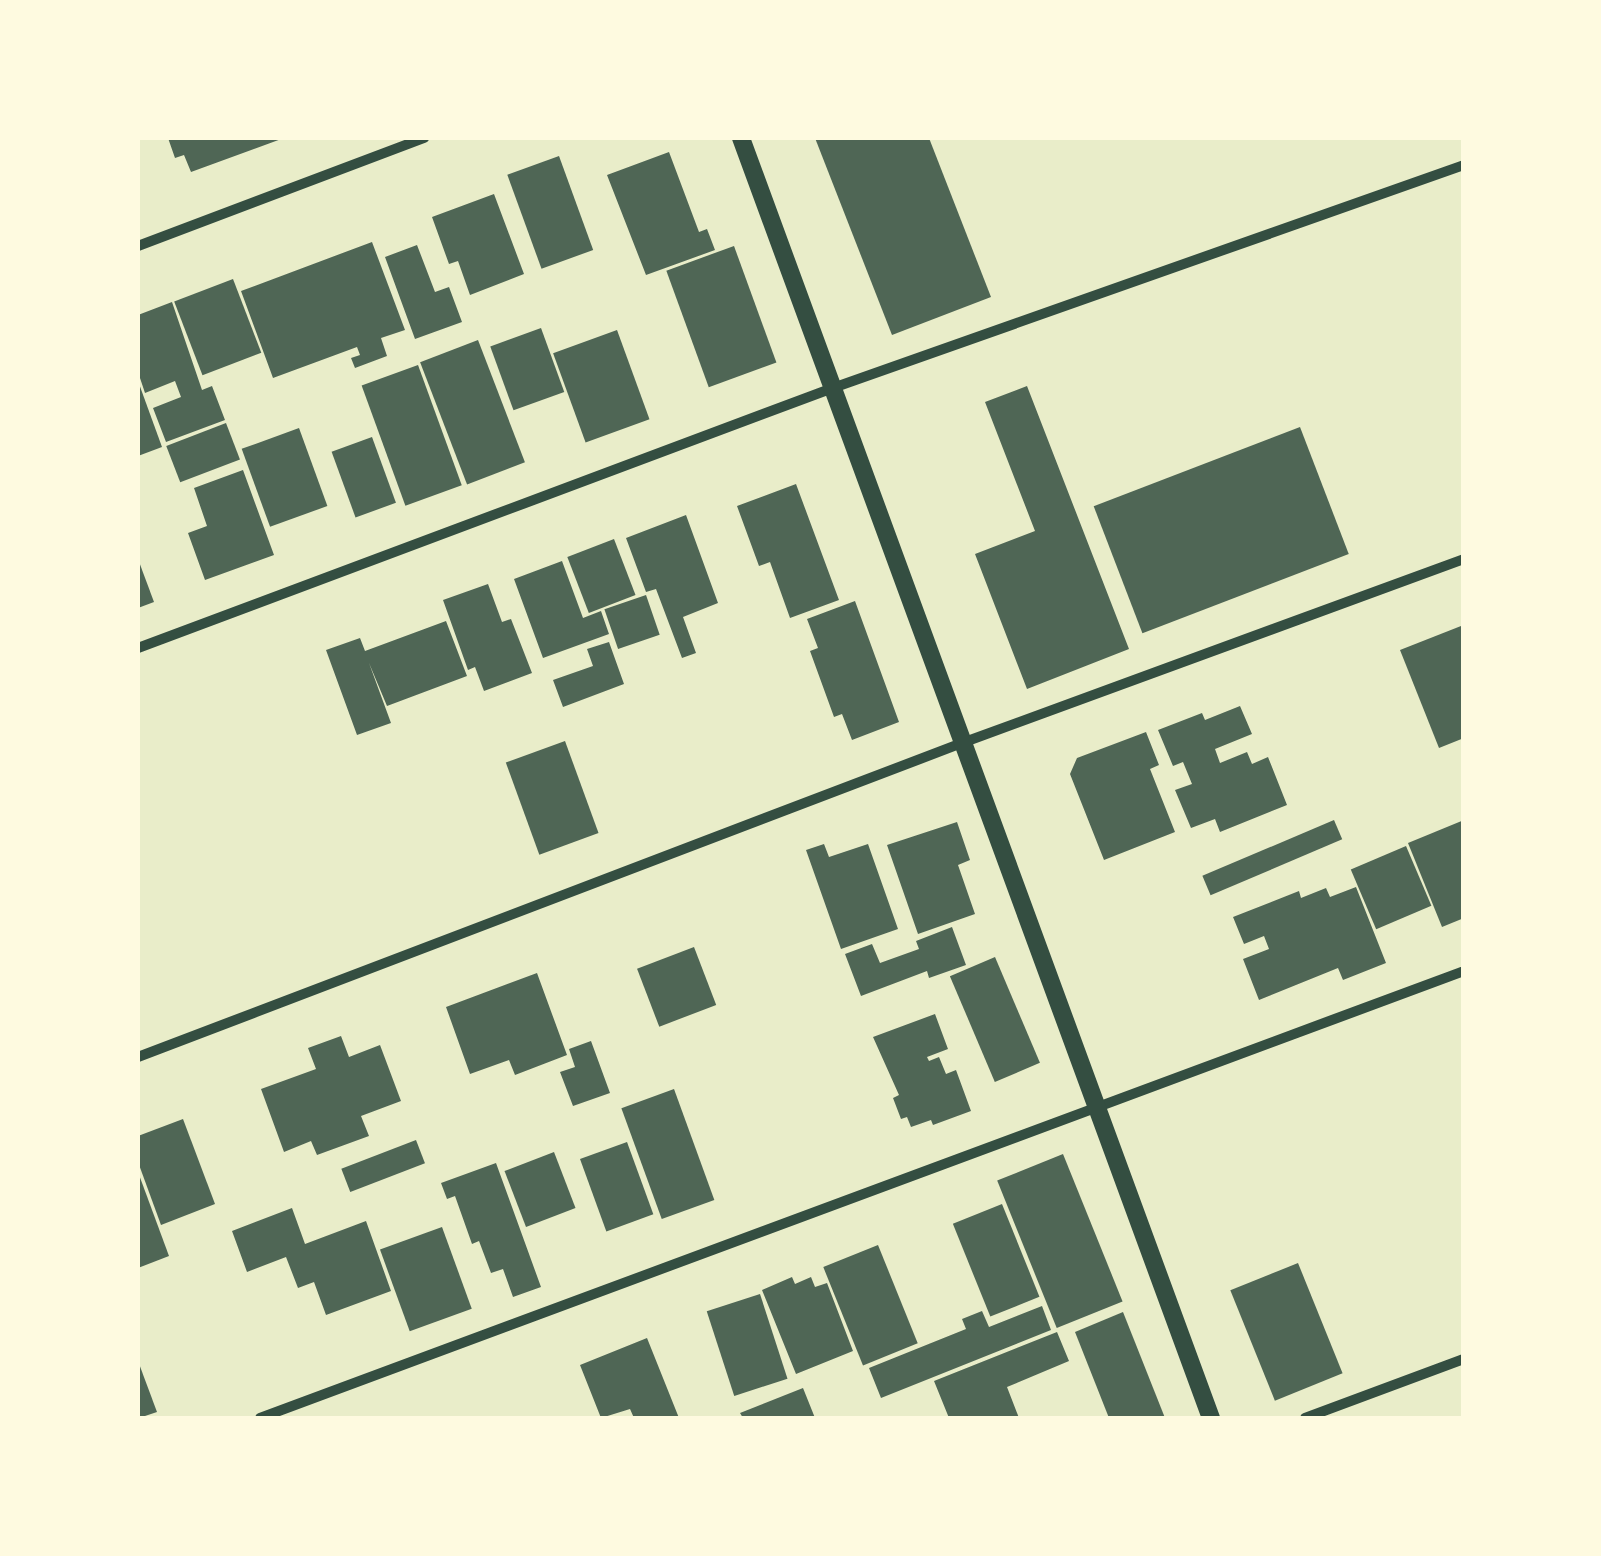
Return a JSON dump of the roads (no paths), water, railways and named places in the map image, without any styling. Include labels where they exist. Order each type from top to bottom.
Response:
[{"type":"street","points":[[138,246],[424,138]]},
{"type":"street","points":[[741,138],[1211,1418]]},
{"type":"street","points":[[138,648],[830,389],[1464,165]]},
{"type":"street","points":[[138,1056],[962,743],[1464,560]]},
{"type":"street","points":[[260,1418],[1464,971]]},
{"type":"street","points":[[1305,1418],[1464,1359]]}]
